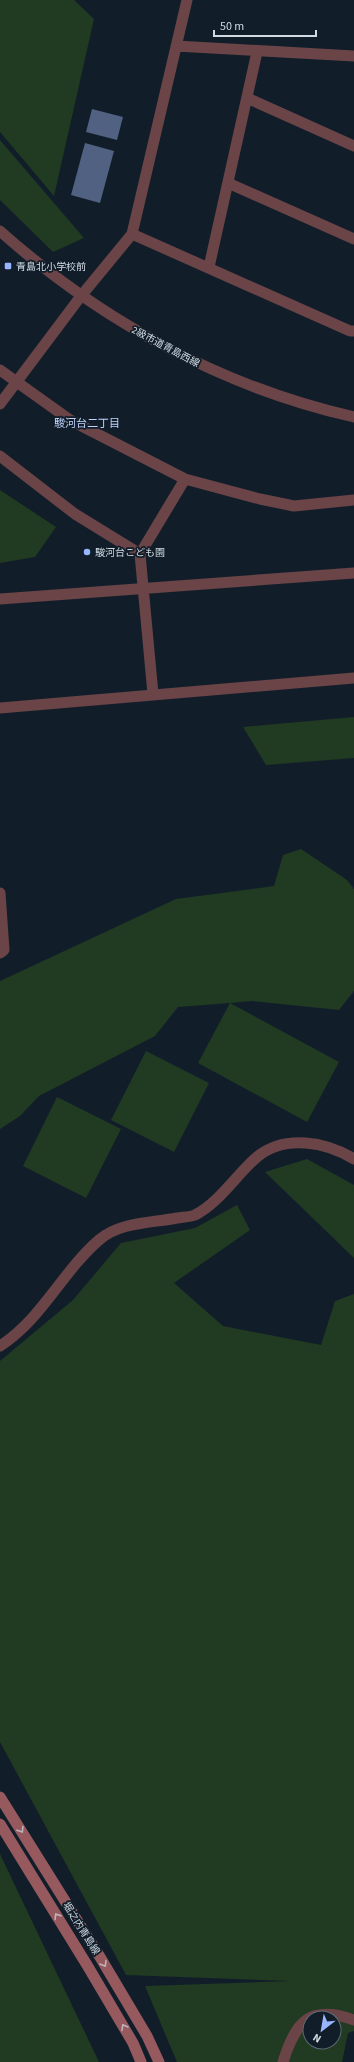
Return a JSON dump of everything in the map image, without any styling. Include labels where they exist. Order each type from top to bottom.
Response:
[{"type":"main road","name":"堀之内青島線","points":[[0,1797],[108,1970],[147,2036],[158,2062]]},
{"type":"main road","name":"堀之内青島線","points":[[0,1824],[87,1965],[133,2043],[141,2062]]},
{"type":"street","points":[[0,404],[80,296],[132,234],[187,0]]},
{"type":"street","points":[[176,46],[257,52],[354,56]]},
{"type":"street","points":[[208,267],[257,52]]},
{"type":"street","points":[[247,98],[354,146]]},
{"type":"street","points":[[228,183],[354,240]]},
{"type":"street","name":"2級市道青島西線","points":[[0,232],[80,296],[149,338],[206,367],[269,393],[354,417]]},
{"type":"street","points":[[132,234],[350,331],[354,331]]},
{"type":"street","points":[[0,370],[70,420],[186,479],[260,499],[294,506],[354,500]]},
{"type":"street","points":[[0,456],[74,514],[140,554]]},
{"type":"street","points":[[153,694],[142,589],[140,554],[186,479]]},
{"type":"street","points":[[0,599],[354,573]]},
{"type":"street","points":[[0,708],[354,678]]},
{"type":"street","points":[[0,893],[4,950],[0,953]]},
{"type":"street","points":[[0,1346],[12,1338],[30,1322],[73,1269],[100,1239],[122,1228],[194,1215],[217,1198],[258,1157],[275,1148],[289,1144],[312,1143],[330,1147],[354,1159]]},
{"type":"street","points":[[283,2062],[289,2043],[298,2027],[307,2019],[321,2012],[337,2014],[354,2020]]},
{"type":"green space","points":[[0,0],[74,0],[94,19],[54,196],[0,132]]},
{"type":"green space","points":[[0,140],[84,238],[53,252],[0,200]]},
{"type":"green space","points":[[0,490],[56,527],[35,557],[0,563]]},
{"type":"green space","points":[[354,717],[354,758],[266,765],[243,727]]},
{"type":"green space","points":[[301,849],[347,880],[354,889],[354,991],[339,1010],[252,1001],[178,1007],[155,1036],[39,1096],[20,1116],[0,1129],[0,981],[176,899],[274,886],[283,855]]},
{"type":"green space","points":[[230,1003],[339,1062],[307,1122],[198,1063]]},
{"type":"green space","points":[[146,1051],[209,1083],[174,1152],[111,1120]]},
{"type":"green space","points":[[57,1097],[121,1129],[86,1198],[23,1166]]},
{"type":"green space","points":[[307,1159],[354,1185],[354,1258],[265,1172]]},
{"type":"green space","points":[[237,1205],[250,1230],[174,1283],[223,1326],[321,1345],[335,1301],[354,1294],[354,2031],[348,2033],[342,2062],[177,2062],[145,1986],[291,1981],[126,1975],[0,1742],[0,1361],[73,1300],[121,1243],[195,1228]]},
{"type":"green space","points":[[0,1854],[99,2062],[0,2062]]},
{"type":"water","points":[[92,109],[123,117],[117,140],[86,132]]},
{"type":"water","points":[[85,143],[114,151],[100,203],[71,195]]},
{"type":"place","name":"青島北小学校前","points":[[8,266]]},
{"type":"place","name":"駿河台こども園","points":[[87,552]]},
{"type":"district","name":"駿河台二丁目","points":[[87,423]]}]
